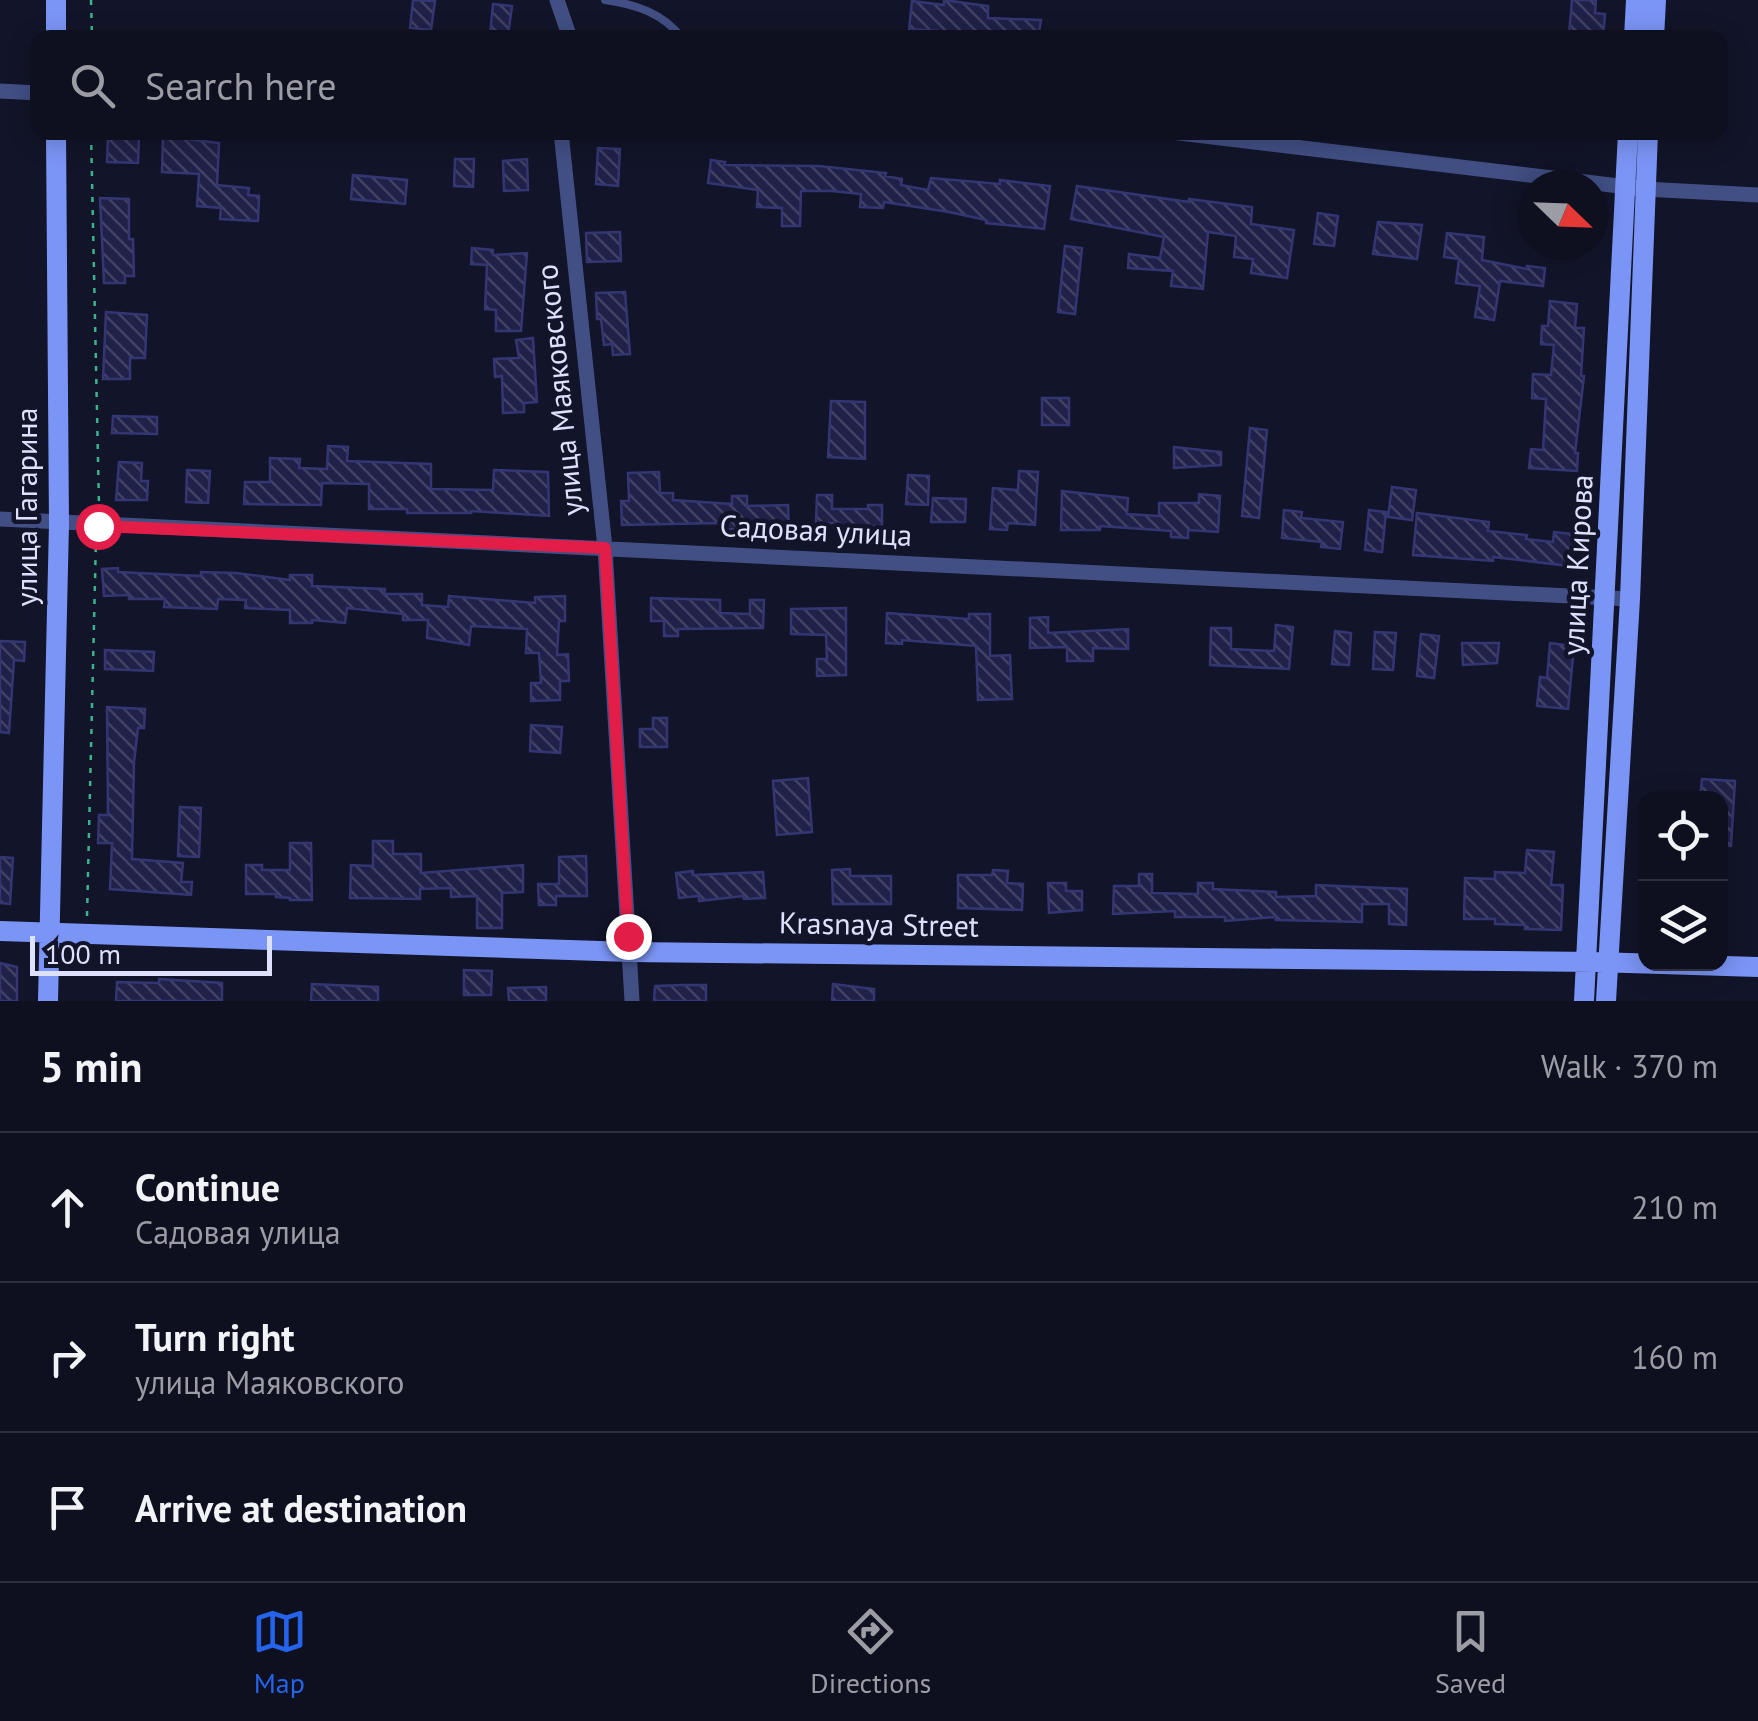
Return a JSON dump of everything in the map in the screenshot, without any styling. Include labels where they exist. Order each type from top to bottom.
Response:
[{"type":"street","points":[[56,0],[56,30]]},
{"type":"street","points":[[557,0],[570,30]]},
{"type":"street","points":[[1634,30],[1636,0]]},
{"type":"street","points":[[1654,30],[1656,0]]},
{"type":"street","points":[[0,91],[30,93]]},
{"type":"street","name":"улица Гагарина","points":[[48,1001],[59,524],[56,140]]},
{"type":"street","name":"улица Маяковского","points":[[562,140],[605,548],[632,1001]]},
{"type":"street","points":[[1238,140],[1635,187],[1758,195]]},
{"type":"street","name":"улица Кирова","points":[[1606,1001],[1630,599],[1635,187],[1629,140]]},
{"type":"street","name":"улица Кирова","points":[[1584,1001],[1606,599],[1635,187],[1646,140]]},
{"type":"street","name":"Садовая улица","points":[[0,519],[1630,599]]},
{"type":"street","name":"Krasnaya Street","points":[[0,931],[630,952],[1608,962],[1758,967]]},
{"type":"lane","points":[[605,0],[632,4],[676,30]]},
{"type":"path","points":[[91,0],[92,30]]},
{"type":"path","points":[[86,933],[98,526],[91,140]]},
{"type":"building","points":[[413,0],[435,1],[431,30],[410,28]]},
{"type":"building","points":[[944,0],[988,6],[988,18],[1041,20],[1039,30],[909,29],[912,1],[944,5]]},
{"type":"building","points":[[1572,0],[1596,0],[1595,13],[1605,14],[1604,30],[1569,30]]},
{"type":"building","points":[[493,4],[512,6],[509,30],[490,30]]},
{"type":"building","points":[[108,140],[139,140],[138,163],[107,162]]},
{"type":"building","points":[[163,140],[219,143],[217,185],[249,188],[248,195],[259,196],[258,221],[220,219],[221,208],[197,206],[199,174],[162,172]]},
{"type":"building","points":[[598,148],[620,149],[618,186],[596,184]]},
{"type":"building","points":[[455,159],[474,159],[473,187],[454,186]]},
{"type":"building","points":[[527,159],[528,190],[504,191],[503,161]]},
{"type":"building","points":[[711,160],[725,162],[724,165],[819,166],[886,173],[885,176],[902,179],[901,185],[928,190],[931,178],[1050,186],[1044,229],[986,223],[949,212],[884,202],[883,208],[860,207],[861,194],[832,191],[801,191],[800,226],[782,226],[782,208],[757,207],[758,190],[708,183]]},
{"type":"building","points":[[353,175],[407,180],[405,204],[351,199]]},
{"type":"building","points":[[1077,186],[1252,207],[1251,224],[1294,230],[1287,278],[1251,273],[1253,259],[1234,257],[1236,236],[1208,232],[1203,289],[1171,286],[1173,271],[1128,268],[1129,254],[1160,258],[1164,237],[1071,219]]},
{"type":"building","points":[[100,198],[129,199],[134,276],[125,276],[125,283],[104,283]]},
{"type":"building","points":[[1318,213],[1338,216],[1334,246],[1314,244]]},
{"type":"building","points":[[1378,222],[1422,225],[1417,259],[1373,254]]},
{"type":"building","points":[[620,232],[621,261],[587,262],[586,233]]},
{"type":"building","points":[[1447,233],[1484,237],[1482,260],[1527,269],[1545,268],[1543,286],[1500,281],[1494,320],[1475,317],[1480,286],[1456,283],[1459,259],[1444,257]]},
{"type":"building","points":[[1065,246],[1082,248],[1075,314],[1058,312]]},
{"type":"building","points":[[472,248],[493,250],[493,255],[527,253],[521,331],[496,331],[496,310],[485,309],[487,265],[471,264]]},
{"type":"building","points":[[625,292],[630,354],[613,355],[612,344],[604,345],[596,293]]},
{"type":"building","points":[[1550,301],[1577,304],[1575,328],[1584,328],[1577,471],[1529,468],[1531,449],[1543,450],[1546,399],[1532,398],[1533,374],[1551,375],[1554,345],[1541,344],[1542,326],[1548,326]]},
{"type":"building","points":[[106,312],[147,315],[145,358],[130,358],[130,379],[103,379]]},
{"type":"building","points":[[533,338],[537,402],[524,403],[524,412],[503,413],[502,376],[495,377],[494,359],[519,358],[516,340]]},
{"type":"building","points":[[1042,398],[1069,398],[1069,425],[1042,425]]},
{"type":"building","points":[[831,401],[865,402],[865,459],[828,457]]},
{"type":"building","points":[[113,416],[157,417],[157,434],[112,433]]},
{"type":"building","points":[[1250,428],[1267,430],[1259,518],[1242,516]]},
{"type":"building","points":[[328,446],[348,447],[347,461],[431,464],[431,489],[493,490],[494,470],[548,472],[549,516],[369,509],[369,484],[322,483],[321,505],[244,504],[245,482],[270,482],[270,458],[300,459],[299,468],[327,469]]},
{"type":"building","points":[[1174,447],[1221,452],[1221,465],[1174,468]]},
{"type":"building","points":[[119,462],[142,463],[141,481],[148,481],[147,500],[116,500]]},
{"type":"building","points":[[187,470],[210,471],[208,503],[186,502]]},
{"type":"building","points":[[1019,471],[1038,472],[1035,525],[1008,523],[1007,530],[990,529],[993,488],[1018,490]]},
{"type":"building","points":[[659,472],[660,493],[673,493],[673,500],[732,504],[732,496],[747,496],[747,506],[788,505],[789,530],[722,529],[722,523],[622,525],[621,501],[629,501],[628,473]]},
{"type":"building","points":[[908,475],[929,476],[928,505],[906,504]]},
{"type":"building","points":[[1392,487],[1416,490],[1412,520],[1388,517]]},
{"type":"building","points":[[1062,491],[1128,498],[1127,514],[1159,516],[1159,503],[1199,503],[1199,494],[1220,496],[1218,532],[1188,530],[1188,538],[1171,537],[1171,531],[1100,526],[1100,530],[1061,530]]},
{"type":"building","points":[[817,495],[832,495],[832,509],[882,505],[882,526],[859,526],[859,533],[839,533],[840,523],[816,523]]},
{"type":"building","points":[[933,498],[966,499],[965,522],[931,522]]},
{"type":"building","points":[[1284,510],[1302,512],[1301,518],[1343,522],[1340,549],[1321,547],[1322,542],[1282,538]]},
{"type":"building","points":[[1369,510],[1386,512],[1382,552],[1365,550]]},
{"type":"building","points":[[1417,513],[1489,522],[1488,531],[1527,535],[1526,539],[1553,542],[1554,532],[1574,534],[1570,566],[1493,557],[1493,561],[1413,555]]},
{"type":"building","points":[[118,568],[118,572],[201,576],[201,572],[236,573],[290,580],[290,575],[312,575],[312,586],[422,594],[422,605],[448,607],[449,596],[535,603],[535,597],[565,596],[565,621],[559,621],[557,655],[568,654],[569,681],[560,681],[560,700],[531,701],[531,683],[541,683],[539,653],[526,653],[527,629],[471,626],[469,645],[427,638],[428,620],[403,620],[403,614],[347,608],[345,623],[290,623],[290,610],[245,608],[246,600],[218,599],[217,609],[164,607],[165,599],[104,596],[102,569]]},
{"type":"building","points":[[651,598],[720,600],[720,613],[750,614],[750,600],[764,600],[763,628],[678,629],[678,636],[664,636],[664,621],[651,621]]},
{"type":"building","points":[[846,608],[846,675],[817,676],[817,659],[827,659],[826,635],[791,634],[791,609]]},
{"type":"building","points":[[887,613],[969,619],[969,614],[990,614],[990,656],[1010,655],[1012,699],[978,700],[976,646],[902,640],[902,644],[886,643]]},
{"type":"building","points":[[1048,617],[1048,633],[1128,629],[1128,649],[1093,648],[1093,661],[1067,661],[1067,647],[1030,648],[1030,618]]},
{"type":"building","points":[[1276,625],[1293,627],[1289,669],[1210,665],[1211,628],[1231,628],[1231,649],[1274,651]]},
{"type":"building","points":[[1335,631],[1351,633],[1349,665],[1332,664]]},
{"type":"building","points":[[1375,632],[1396,633],[1393,670],[1373,669]]},
{"type":"building","points":[[1421,634],[1439,636],[1434,678],[1417,676]]},
{"type":"building","points":[[0,641],[25,642],[24,661],[14,660],[9,733],[0,732]]},
{"type":"building","points":[[1462,643],[1499,643],[1497,663],[1463,665]]},
{"type":"building","points":[[1550,643],[1574,646],[1568,709],[1537,706],[1540,677],[1547,678]]},
{"type":"building","points":[[105,650],[154,652],[153,671],[105,669]]},
{"type":"building","points":[[107,707],[145,709],[134,762],[132,859],[183,863],[181,882],[192,882],[191,895],[110,889],[112,843],[98,843],[99,815],[108,815]]},
{"type":"building","points":[[653,718],[667,718],[667,747],[640,747],[640,729],[653,729]]},
{"type":"building","points":[[531,725],[562,727],[560,753],[530,751]]},
{"type":"building","points":[[808,778],[812,832],[777,835],[773,781]]},
{"type":"building","points":[[1702,779],[1735,781],[1731,846],[1728,791],[1701,791]]},
{"type":"building","points":[[180,807],[201,808],[199,857],[178,856]]},
{"type":"building","points":[[373,841],[393,841],[393,854],[421,854],[421,873],[523,865],[523,892],[502,893],[502,928],[477,928],[477,896],[451,897],[451,888],[420,889],[420,899],[350,898],[351,865],[373,866]]},
{"type":"building","points":[[290,843],[311,843],[312,900],[246,894],[246,865],[262,865],[262,870],[290,870]]},
{"type":"building","points":[[1527,850],[1554,852],[1551,885],[1563,885],[1561,930],[1495,924],[1495,919],[1464,919],[1465,878],[1495,879],[1495,872],[1525,873]]},
{"type":"building","points":[[586,856],[587,896],[556,896],[556,905],[539,905],[538,884],[559,884],[559,857]]},
{"type":"building","points":[[0,857],[13,858],[10,904],[0,903]]},
{"type":"building","points":[[850,869],[850,876],[891,876],[891,904],[833,904],[832,870]]},
{"type":"building","points":[[993,870],[1008,871],[1007,883],[1023,884],[1022,910],[958,908],[958,875],[992,875]]},
{"type":"building","points":[[693,871],[693,875],[763,872],[765,898],[679,898],[676,873]]},
{"type":"building","points":[[1139,874],[1152,874],[1152,893],[1198,894],[1198,883],[1213,883],[1213,889],[1276,892],[1276,897],[1316,896],[1316,885],[1407,889],[1406,925],[1389,924],[1389,904],[1362,904],[1362,922],[1276,917],[1225,921],[1225,917],[1175,917],[1175,911],[1113,914],[1114,886],[1139,886]]},
{"type":"building","points":[[1048,883],[1066,883],[1066,891],[1082,891],[1082,910],[1049,913]]},
{"type":"building","points":[[0,963],[17,967],[17,1001],[0,1001]]},
{"type":"building","points":[[464,970],[492,971],[491,995],[464,995]]},
{"type":"building","points":[[159,979],[222,983],[222,1001],[116,1001],[117,982],[159,983]]},
{"type":"building","points":[[312,984],[378,987],[378,1001],[311,1001]]},
{"type":"building","points":[[833,984],[874,989],[874,1001],[832,1001]]},
{"type":"building","points":[[706,985],[706,1001],[654,1001],[655,986]]},
{"type":"building","points":[[546,987],[546,1001],[509,1001],[508,988]]},
{"type":"route","points":[[98,526],[605,548],[628,936]]}]
